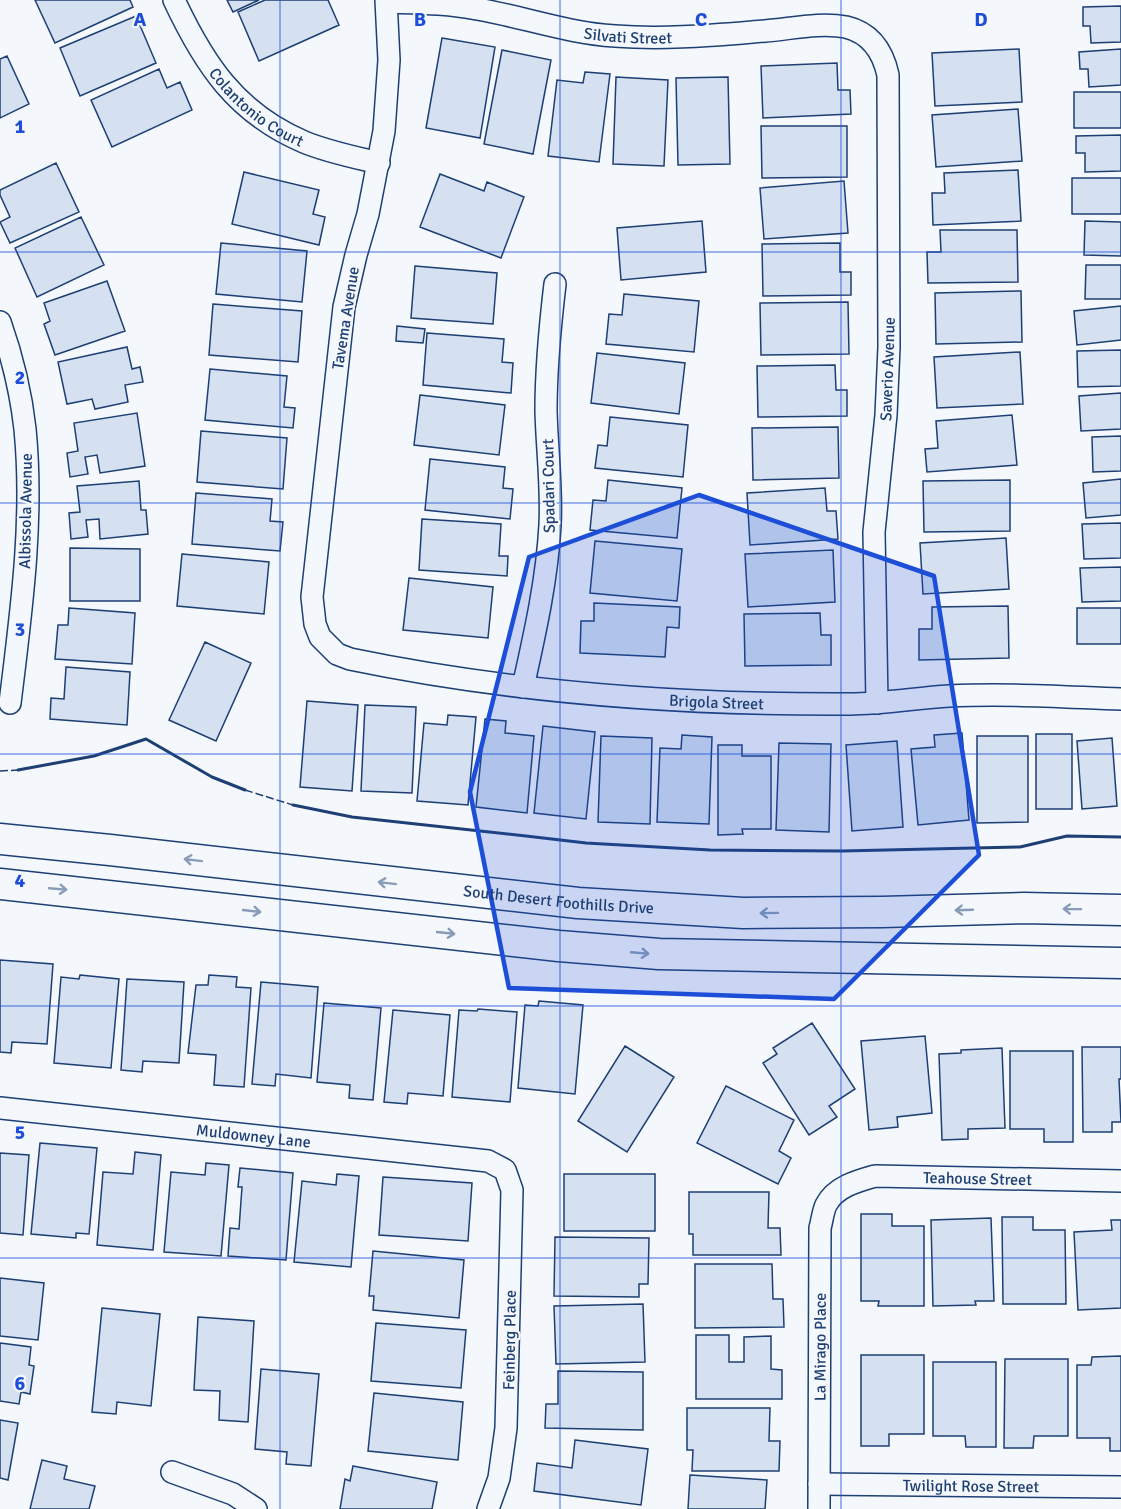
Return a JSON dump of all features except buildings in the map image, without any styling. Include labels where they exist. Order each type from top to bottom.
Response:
[{"type":"main road","name":"South Desert Foothills Drive","points":[[0,839],[602,905],[743,914],[1023,908],[1121,910]]},
{"type":"main road","points":[[0,884],[559,946],[659,954],[1121,963]]},
{"type":"street","name":"Colantonio Court","points":[[174,0],[193,40],[209,66],[251,111],[286,133],[306,142],[379,163]]},
{"type":"street","name":"Tavema Avenue","points":[[320,637],[315,624],[312,597],[344,307],[379,163],[388,87],[387,1]]},
{"type":"street","name":"Silvati Street","points":[[387,1],[478,9],[567,30],[615,36],[692,37],[831,26],[858,31],[870,39]]},
{"type":"street","name":"Saverio Avenue","points":[[870,39],[879,49],[888,75],[889,367],[873,532],[877,703]]},
{"type":"street","name":"Spadari Court","points":[[523,687],[548,553],[551,498],[546,414],[547,366],[555,284]]},
{"type":"street","name":"Albissola Avenue","points":[[0,322],[16,377],[25,428],[27,459],[27,535],[9,632],[10,703]]},
{"type":"street","name":"Brigola Street","points":[[320,637],[337,654],[350,659],[404,670],[523,687],[687,701],[771,704],[877,703],[971,696],[1121,699]]},
{"type":"street","name":"Muldowney Lane","points":[[0,1108],[488,1161],[505,1170]]},
{"type":"street","name":"Feinberg Place","points":[[488,1509],[499,1478],[509,1386],[512,1190],[505,1170]]},
{"type":"street","name":"Teahouse Street","points":[[838,1190],[875,1176],[1121,1181]]},
{"type":"street","name":"La Mirago Place","points":[[819,1509],[820,1228],[826,1205],[838,1190]]},
{"type":"street","points":[[172,1472],[233,1494],[256,1509]]},
{"type":"street","name":"Twilight Rose Street","points":[[819,1484],[1121,1487]]},
{"type":"highlighted area","points":[[699,495],[934,576],[979,855],[834,999],[509,988],[470,792],[529,557]]},
{"type":"fence","points":[[0,771],[18,770]]},
{"type":"fence","points":[[245,790],[293,805]]},
{"type":"wall","points":[[18,770],[94,756],[146,739],[212,777],[245,790]]},
{"type":"wall","points":[[293,805],[352,817],[586,843],[710,850],[842,851],[1020,847],[1067,836],[1121,837]]}]
